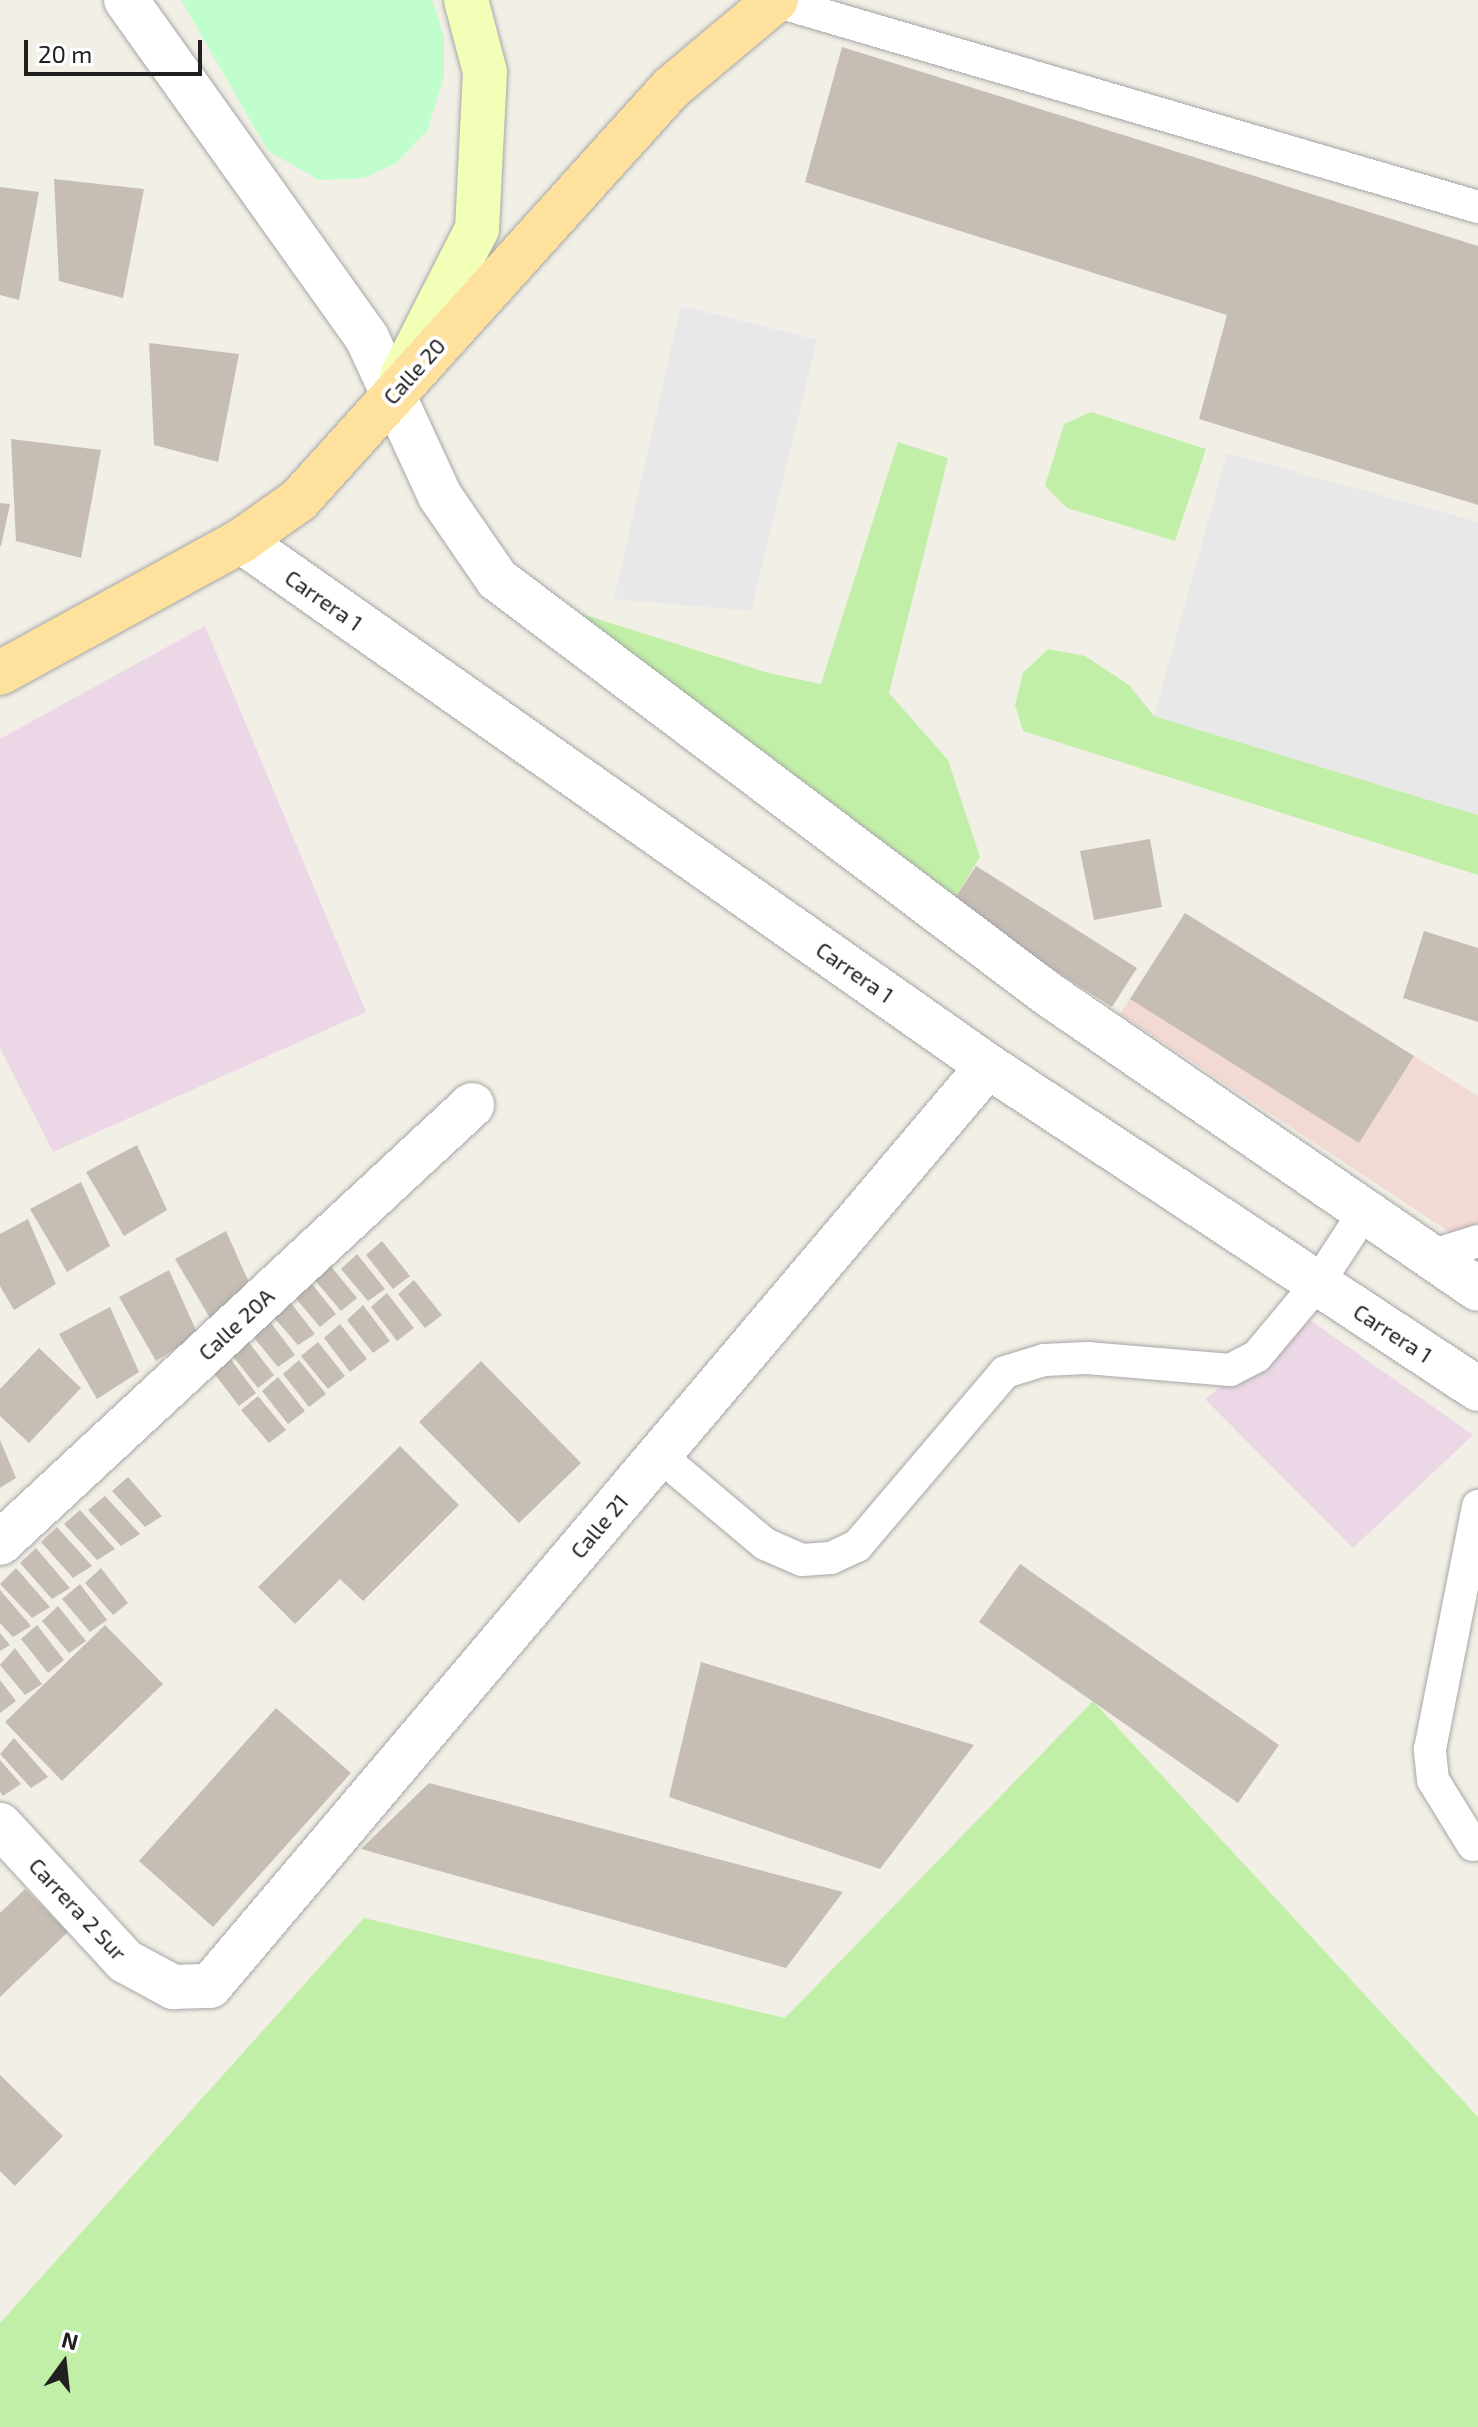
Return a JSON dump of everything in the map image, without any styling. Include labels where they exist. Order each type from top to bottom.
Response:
[{"type":"main road","points":[[394,392],[477,229],[485,72],[466,0]]},
{"type":"main road","name":"Calle 20","points":[[0,673],[241,541],[299,500],[671,88],[775,1]]},
{"type":"street","points":[[126,0],[367,338],[440,496],[497,579],[1048,994],[1478,1289]]},
{"type":"street","name":"Carrera 1","points":[[241,541],[988,1066],[1478,1389]]},
{"type":"street","name":"Calle 21","points":[[210,1986],[988,1066]]},
{"type":"street","name":"Calle 20A","points":[[0,1543],[472,1105]]},
{"type":"street","name":"Carrera 2 Sur","points":[[0,1825],[125,1961],[173,1987],[210,1986]]},
{"type":"lane","points":[[775,1],[1478,207]]},
{"type":"lane","points":[[659,1455],[765,1544],[802,1560],[831,1558],[857,1546],[1005,1372],[1044,1360],[1087,1358],[1230,1370],[1257,1356],[1318,1283],[1365,1211]]},
{"type":"lane","points":[[1431,1256],[1478,1241]]},
{"type":"lane","points":[[1473,1845],[1433,1780],[1430,1749],[1478,1506]]},
{"type":"shaded area","points":[[681,306],[817,340],[751,611],[614,599]]},
{"type":"shaded area","points":[[1227,453],[1478,522],[1478,815],[1154,716]]},
{"type":"shaded area","points":[[205,626],[366,1012],[53,1152],[0,1048],[0,739]]},
{"type":"shaded area","points":[[1185,913],[1478,1096],[1478,1251],[1120,1014]]},
{"type":"shaded area","points":[[1310,1320],[1473,1435],[1353,1548],[1205,1399]]},
{"type":"green space","points":[[181,0],[432,0],[444,37],[444,77],[427,131],[395,164],[364,178],[319,180],[268,151]]},
{"type":"green space","points":[[1091,412],[1206,449],[1175,541],[1067,508],[1045,486],[1064,424]]},
{"type":"green space","points":[[898,442],[948,458],[889,693],[948,760],[980,857],[951,904],[541,601],[769,673],[821,684]]},
{"type":"green space","points":[[1048,649],[1085,656],[1129,685],[1154,716],[1478,815],[1478,875],[1023,731],[1015,705],[1023,673]]},
{"type":"green space","points":[[1093,1701],[1478,2117],[1478,2427],[0,2427],[0,2323],[364,1918],[785,2018]]},
{"type":"building","points":[[842,47],[1478,246],[1478,505],[1199,419],[1227,315],[805,182]]},
{"type":"building","points":[[54,179],[144,189],[123,298],[59,281]]},
{"type":"building","points":[[0,187],[39,192],[19,300],[0,295]]},
{"type":"building","points":[[149,343],[239,354],[218,462],[154,445]]},
{"type":"building","points":[[11,439],[101,450],[81,558],[16,541]]},
{"type":"building","points":[[0,503],[10,504],[1,546],[0,546]]},
{"type":"building","points":[[1150,839],[1162,907],[1094,920],[1080,851]]},
{"type":"building","points":[[976,866],[1137,968],[1112,1007],[951,904]]},
{"type":"building","points":[[1185,913],[1414,1056],[1359,1143],[1130,999]]},
{"type":"building","points":[[1424,931],[1478,948],[1478,1022],[1403,998]]},
{"type":"building","points":[[137,1145],[167,1210],[124,1236],[86,1172]]},
{"type":"building","points":[[81,1182],[110,1246],[67,1272],[30,1209]]},
{"type":"building","points":[[28,1219],[56,1284],[14,1310],[0,1286],[0,1234]]},
{"type":"building","points":[[226,1231],[255,1296],[213,1323],[175,1259]]},
{"type":"building","points":[[382,1241],[410,1276],[393,1289],[366,1255]]},
{"type":"building","points":[[357,1254],[385,1289],[368,1301],[341,1269]]},
{"type":"building","points":[[329,1264],[357,1298],[341,1311],[313,1278]]},
{"type":"building","points":[[169,1270],[198,1335],[156,1361],[119,1297]]},
{"type":"building","points":[[308,1279],[336,1314],[320,1327],[292,1294]]},
{"type":"building","points":[[414,1280],[442,1315],[425,1328],[398,1294]]},
{"type":"building","points":[[387,1293],[414,1328],[397,1341],[371,1307]]},
{"type":"building","points":[[287,1298],[315,1334],[298,1345],[270,1313]]},
{"type":"building","points":[[363,1305],[390,1341],[373,1353],[347,1320]]},
{"type":"building","points":[[110,1307],[139,1372],[97,1399],[59,1334]]},
{"type":"building","points":[[268,1319],[295,1355],[278,1367],[251,1334]]},
{"type":"building","points":[[340,1324],[367,1359],[350,1372],[324,1338]]},
{"type":"building","points":[[247,1340],[274,1375],[258,1388],[231,1354]]},
{"type":"building","points":[[318,1342],[345,1376],[328,1389],[301,1356]]},
{"type":"building","points":[[39,1348],[81,1388],[29,1443],[0,1416],[0,1389]]},
{"type":"building","points":[[229,1357],[256,1393],[239,1406],[213,1372]]},
{"type":"building","points":[[299,1360],[326,1394],[309,1407],[283,1374]]},
{"type":"building","points":[[481,1361],[581,1463],[519,1523],[419,1422]]},
{"type":"building","points":[[278,1377],[305,1411],[288,1424],[262,1391]]},
{"type":"building","points":[[258,1396],[286,1430],[269,1443],[241,1410]]},
{"type":"building","points":[[0,1440],[16,1478],[0,1488]]},
{"type":"building","points":[[400,1446],[459,1505],[363,1601],[340,1579],[295,1624],[258,1587]]},
{"type":"building","points":[[128,1477],[162,1516],[145,1527],[112,1491]]},
{"type":"building","points":[[105,1496],[140,1534],[121,1546],[88,1510]]},
{"type":"building","points":[[80,1510],[115,1549],[97,1560],[64,1524]]},
{"type":"building","points":[[57,1527],[92,1566],[73,1578],[41,1542]]},
{"type":"building","points":[[36,1548],[70,1588],[52,1599],[20,1563]]},
{"type":"building","points":[[1020,1564],[1279,1745],[1238,1803],[979,1622]]},
{"type":"building","points":[[16,1568],[50,1607],[32,1618],[0,1584]]},
{"type":"building","points":[[101,1568],[128,1603],[113,1615],[85,1583]]},
{"type":"building","points":[[80,1584],[107,1620],[90,1632],[62,1599]]},
{"type":"building","points":[[0,1590],[31,1626],[13,1637],[0,1623]]},
{"type":"building","points":[[58,1606],[86,1641],[69,1653],[42,1621]]},
{"type":"building","points":[[37,1625],[64,1660],[48,1673],[21,1639]]},
{"type":"building","points":[[105,1625],[163,1684],[62,1781],[5,1722]]},
{"type":"building","points":[[0,1633],[10,1645],[0,1651]]},
{"type":"building","points":[[15,1648],[42,1684],[25,1695],[0,1665]]},
{"type":"building","points":[[701,1662],[974,1745],[880,1869],[669,1797]]},
{"type":"building","points":[[0,1680],[16,1701],[0,1713]]},
{"type":"building","points":[[276,1708],[351,1773],[213,1927],[139,1861]]},
{"type":"building","points":[[14,1738],[48,1777],[31,1788],[0,1754]]},
{"type":"building","points":[[0,1760],[21,1784],[3,1796],[0,1792]]},
{"type":"building","points":[[429,1783],[843,1892],[786,1968],[361,1849]]},
{"type":"building","points":[[25,1889],[68,1932],[0,1997],[0,1913]]},
{"type":"building","points":[[0,2075],[63,2136],[15,2186],[0,2171]]}]
